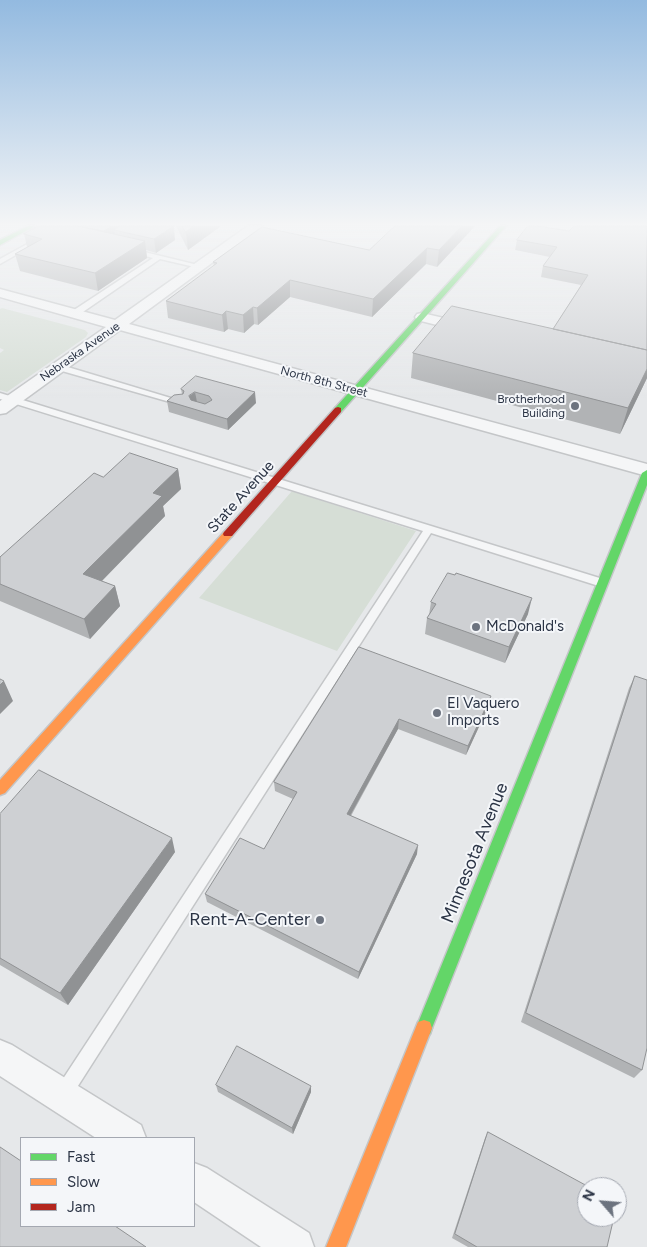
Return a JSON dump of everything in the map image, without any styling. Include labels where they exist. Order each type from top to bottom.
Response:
[{"type":"main road","name":"State Avenue","points":[[0,789],[451,284]]},
{"type":"main road","name":"Minnesota Avenue","points":[[336,1247],[647,471]]},
{"type":"street","name":"Nebraska Avenue","points":[[4,402],[58,367],[174,284]]},
{"type":"street","name":"North 8th Street","points":[[0,294],[357,390],[647,471]]},
{"type":"street","points":[[422,317],[479,330]]},
{"type":"street","points":[[0,1057],[126,1137]]},
{"type":"street","points":[[195,1182],[295,1247]]},
{"type":"lane","points":[[74,314],[118,284]]},
{"type":"lane","points":[[58,367],[180,402]]},
{"type":"lane","points":[[4,402],[275,481],[602,583]]},
{"type":"lane","points":[[62,1096],[429,529]]},
{"type":"shaded area","points":[[0,309],[85,330],[88,333],[86,337],[7,392],[0,390],[0,353],[4,350],[0,348]]},
{"type":"shaded area","points":[[292,491],[416,531],[337,651],[199,598]]},
{"type":"building","points":[[189,284],[285,284],[257,308],[253,307],[243,315],[226,311],[222,315],[166,301]]},
{"type":"building","points":[[308,284],[389,284],[373,299]]},
{"type":"building","points":[[582,284],[647,284],[647,350],[553,329]]},
{"type":"building","points":[[452,306],[647,350],[647,369],[628,408],[413,353]]},
{"type":"building","points":[[196,376],[255,392],[227,419],[167,401],[174,395],[183,394],[184,391],[181,389]],"holes":[[[195,392],[209,396],[212,400],[205,404],[191,400],[189,396]]]},
{"type":"building","points":[[130,453],[178,469],[153,493],[162,496],[83,574],[115,586],[84,619],[0,584],[0,557],[94,473],[103,477]]},
{"type":"building","name":"McDonald's","points":[[448,573],[455,575],[456,573],[532,598],[509,647],[427,618],[436,604],[431,602]]},
{"type":"building","points":[[359,647],[491,696],[468,746],[399,719],[347,814],[418,845],[359,972],[205,894],[240,838],[264,849],[297,792],[274,782]]},
{"type":"building","points":[[635,676],[647,680],[647,1048],[642,1070],[526,1013]]},
{"type":"building","points":[[39,770],[172,838],[60,993],[0,958],[0,814]]},
{"type":"building","points":[[237,1046],[311,1086],[292,1128],[216,1085]]},
{"type":"building","points":[[488,1132],[577,1180],[577,1227],[612,1227],[607,1247],[477,1247],[455,1234]]},
{"type":"building","points":[[0,1147],[20,1160],[20,1227],[116,1227],[146,1247],[0,1247]]},
{"type":"traffic: fast","points":[[338,410],[451,284]]},
{"type":"traffic: fast","points":[[424,1028],[647,473]]},
{"type":"traffic: slow","points":[[0,789],[228,534]]},
{"type":"traffic: slow","points":[[336,1247],[424,1028]]},
{"type":"traffic: jam","points":[[228,534],[338,410]]},
{"type":"place","name":"Brotherhood Building","points":[[575,406]]},
{"type":"place","name":"McDonald's","points":[[476,627]]},
{"type":"place","name":"El Vaquero Imports","points":[[437,713]]},
{"type":"place","name":"Rent-A-Center","points":[[320,920]]}]
